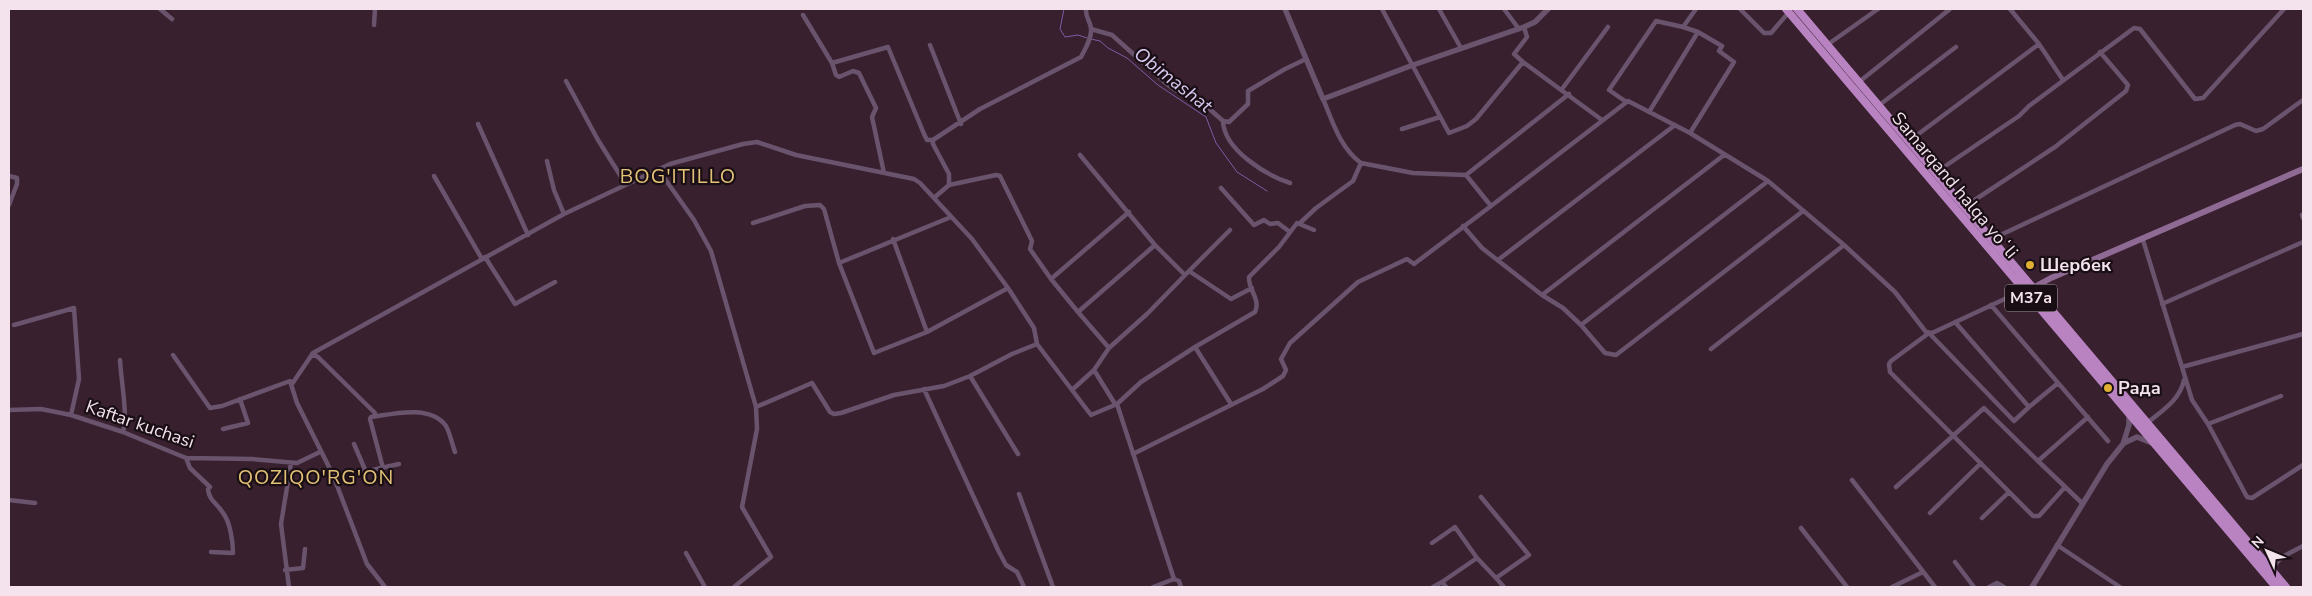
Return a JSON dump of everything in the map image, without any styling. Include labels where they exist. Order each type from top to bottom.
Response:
[{"type":"highway","name":"Samarqand halqa yoʻli","points":[[1791,10],[1827,45],[1859,82],[1992,239],[2029,289]]},
{"type":"highway","name":"Samarqand halqa yoʻli","points":[[1791,10],[2069,336],[2147,423],[2197,489],[2276,587]]},
{"type":"highway","name":"Samarqand halqa yoʻli","points":[[2069,336],[2157,446],[2286,587]]},
{"type":"main road","points":[[2029,289],[2303,169]]},
{"type":"street","points":[[160,9],[172,19]]},
{"type":"street","points":[[374,25],[375,9]]},
{"type":"street","points":[[832,63],[888,47],[924,134],[927,140],[933,140],[961,124],[980,110],[1080,57],[1089,38],[1091,28],[1085,15],[1086,9]]},
{"type":"street","points":[[1285,9],[1342,143],[1348,153],[1361,163],[1412,173],[1466,175],[1569,94]]},
{"type":"street","points":[[1382,9],[1449,133],[1467,126],[1487,108],[1523,62]]},
{"type":"street","points":[[1439,9],[1461,48]]},
{"type":"street","points":[[1504,9],[1522,28],[1527,37],[1514,54],[1602,120]]},
{"type":"street","points":[[1323,99],[1412,65],[1522,28],[1534,22],[1548,9]]},
{"type":"street","points":[[1683,27],[1696,9]]},
{"type":"street","points":[[1740,9],[1764,33],[1771,33],[1791,10]]},
{"type":"street","points":[[1866,9],[1870,15]]},
{"type":"street","points":[[1827,45],[1878,9]]},
{"type":"street","points":[[1859,82],[1950,9]]},
{"type":"street","points":[[2010,9],[2039,44],[2063,80]]},
{"type":"street","points":[[1935,173],[2019,116],[2100,52],[2137,27],[2195,99],[2199,100],[2203,98],[2284,9]]},
{"type":"street","points":[[804,16],[832,63],[836,75],[839,77],[853,71],[859,73],[873,100],[876,108],[872,117],[884,173]]},
{"type":"street","points":[[1690,133],[1734,62],[1719,51],[1722,46],[1698,32],[1656,21],[1609,90],[1625,101],[1690,133],[1768,181],[1844,245],[1895,292],[1923,331],[1929,333],[2014,421],[2058,382]]},
{"type":"street","points":[[1562,89],[1608,27]]},
{"type":"street","points":[[1091,28],[1112,35],[1168,85],[1175,90],[1196,97],[1223,122],[1229,122],[1248,104],[1248,90],[1285,68],[1306,59]]},
{"type":"street","points":[[1649,112],[1698,32]]},
{"type":"street","points":[[1909,141],[2039,44]]},
{"type":"street","points":[[930,45],[961,124]]},
{"type":"street","points":[[1878,106],[1956,47]]},
{"type":"street","points":[[1964,207],[2055,147],[2126,91],[2128,85],[2100,52]]},
{"type":"street","points":[[566,82],[598,140],[625,183]]},
{"type":"street","points":[[1992,239],[2235,125],[2240,124],[2256,131],[2262,129],[2303,100]]},
{"type":"street","points":[[1133,454],[1263,389],[1283,376],[1286,370],[1281,359],[1282,353],[1290,343],[1358,282],[1407,259],[1414,264],[1625,101]]},
{"type":"street","points":[[1402,129],[1440,117]]},
{"type":"street","points":[[1223,122],[1223,129],[1246,158],[1260,170],[1290,183]]},
{"type":"street","points":[[478,124],[528,235]]},
{"type":"street","points":[[1498,260],[1675,126]]},
{"type":"street","points":[[933,140],[933,144],[949,174],[949,186]]},
{"type":"street","points":[[385,587],[367,564],[333,475],[296,403],[292,384],[312,354],[564,214],[625,183],[658,169],[743,144],[757,142],[796,155],[914,179],[935,198],[972,239],[1008,288],[1034,328],[1037,344],[1091,416],[1116,404],[1141,382],[1194,347],[1255,312],[1258,302],[1250,277],[1297,223],[1300,223],[1316,208],[1352,181],[1361,163]]},
{"type":"street","points":[[1080,155],[1155,245],[1184,274]]},
{"type":"street","points":[[1542,295],[1724,155]]},
{"type":"street","points":[[548,161],[554,190],[564,214]]},
{"type":"street","points":[[658,169],[694,220],[710,250],[756,407],[757,429],[742,507],[771,557],[734,587]]},
{"type":"street","points":[[935,198],[949,186],[996,175],[1000,176],[1032,241],[1030,249],[1051,279],[1109,348]]},
{"type":"street","points":[[1466,175],[1491,206]]},
{"type":"street","points":[[9,176],[17,178],[17,184],[9,205]]},
{"type":"street","points":[[434,176],[484,258],[515,304],[555,282]]},
{"type":"street","points":[[1581,325],[1768,181]]},
{"type":"street","points":[[1221,188],[1254,225],[1264,220],[1270,224],[1278,223],[1290,232]]},
{"type":"street","points":[[753,224],[805,206],[820,205],[824,209],[839,262],[874,353],[927,332],[1008,288]]},
{"type":"street","points":[[1463,226],[1482,248],[1542,295],[1563,308],[1606,353],[1616,355],[1803,211]]},
{"type":"street","points":[[1051,279],[1129,212]]},
{"type":"street","points":[[839,262],[878,248],[893,239],[951,217]]},
{"type":"street","points":[[1300,223],[1314,230]]},
{"type":"street","points":[[1072,390],[1094,370],[1109,348],[1147,314],[1184,274],[1190,271],[1230,230]]},
{"type":"street","points":[[893,239],[927,332]]},
{"type":"street","points":[[2143,240],[2192,400],[2208,424],[2250,499],[2303,465]]},
{"type":"street","points":[[2162,304],[2303,242]]},
{"type":"street","points":[[1078,312],[1155,245]]},
{"type":"street","points":[[1711,349],[1844,245]]},
{"type":"street","points":[[1190,271],[1231,300],[1252,288]]},
{"type":"street","points":[[2029,289],[1929,333],[1891,361],[1888,368],[1952,436],[2036,518],[2065,487]]},
{"type":"street","points":[[1992,305],[2108,440]]},
{"type":"street","points":[[14,325],[74,308],[78,379],[71,415]]},
{"type":"street","points":[[1955,322],[2029,407]]},
{"type":"street","points":[[2182,367],[2303,334]]},
{"type":"street","points":[[756,407],[812,383],[826,407],[834,414],[894,395],[944,386],[970,376],[1037,344]]},
{"type":"street","points":[[1194,347],[1231,404]]},
{"type":"street","points":[[312,354],[318,357],[361,397],[375,413],[374,416]]},
{"type":"street","points":[[173,355],[210,408],[285,382],[290,381],[292,384]]},
{"type":"street","points":[[120,360],[122,402],[126,421],[123,432]]},
{"type":"street","points":[[1094,370],[1116,404],[1174,579],[1179,581],[1181,587]]},
{"type":"street","points":[[970,376],[1018,454]]},
{"type":"street","points":[[2147,423],[2175,400],[2180,393],[2184,376]]},
{"type":"street","points":[[924,389],[998,550],[1006,565],[1017,572],[1024,587]]},
{"type":"street","points":[[2208,424],[2281,396]]},
{"type":"street","points":[[223,429],[248,422],[240,399]]},
{"type":"street","points":[[1896,488],[1984,408],[2083,504]]},
{"type":"street","name":"Kaftar kuchasi","points":[[9,410],[41,409],[71,415],[123,432],[186,458],[252,459],[297,463],[320,452]]},
{"type":"street","points":[[382,468],[370,419],[374,416],[414,412],[430,416],[445,426],[456,452]]},
{"type":"street","points":[[2032,587],[2107,464],[2123,444],[2130,425],[2129,412]]},
{"type":"street","points":[[2038,461],[2088,417]]},
{"type":"street","points":[[2123,444],[2137,437],[2157,446]]},
{"type":"street","points":[[354,444],[366,472]]},
{"type":"street","points":[[186,458],[190,468],[214,491]]},
{"type":"street","points":[[290,587],[286,570],[281,524],[291,462]]},
{"type":"street","points":[[333,475],[366,472],[399,464]]},
{"type":"street","points":[[1930,514],[1981,464]]},
{"type":"street","points":[[1852,480],[1935,587]]},
{"type":"street","points":[[210,487],[208,489],[209,498],[224,513],[234,551],[233,553],[211,552]]},
{"type":"street","points":[[1982,518],[2009,492]]},
{"type":"street","points":[[1019,494],[1053,587]]},
{"type":"street","points":[[1481,497],[1529,554],[1496,578]]},
{"type":"street","points":[[9,500],[34,503]]},
{"type":"street","points":[[1432,543],[1455,527],[1477,558],[1504,587]]},
{"type":"street","points":[[1801,528],[1847,587]]},
{"type":"street","points":[[2057,546],[2120,587]]},
{"type":"street","points":[[2271,569],[2282,557],[2303,546]]},
{"type":"street","points":[[286,570],[303,568],[305,549]]},
{"type":"street","points":[[686,553],[705,587]]},
{"type":"street","points":[[1433,587],[1477,558]]},
{"type":"street","points":[[1955,562],[1974,587]]},
{"type":"street","points":[[1892,587],[1923,572]]},
{"type":"street","points":[[1153,587],[1174,579]]},
{"type":"street","points":[[1442,582],[1446,587]]},
{"type":"street","points":[[1989,587],[1997,583],[2004,587]]},
{"type":"waterway","name":"Obimashat","points":[[1064,9],[1060,29],[1065,37],[1078,35],[1087,38]]},
{"type":"waterway","name":"Obimashat","points":[[1091,39],[1100,41],[1108,48],[1127,58],[1158,85],[1206,117],[1216,143],[1237,172],[1267,191]]},
{"type":"place","name":"Шербек","points":[[2030,265]]},
{"type":"place","name":"Рада","points":[[2108,388]]},
{"type":"district","name":"BOG'ITILLO","points":[[678,176]]},
{"type":"district","name":"QOZIQO'RG'ON","points":[[316,477]]}]
